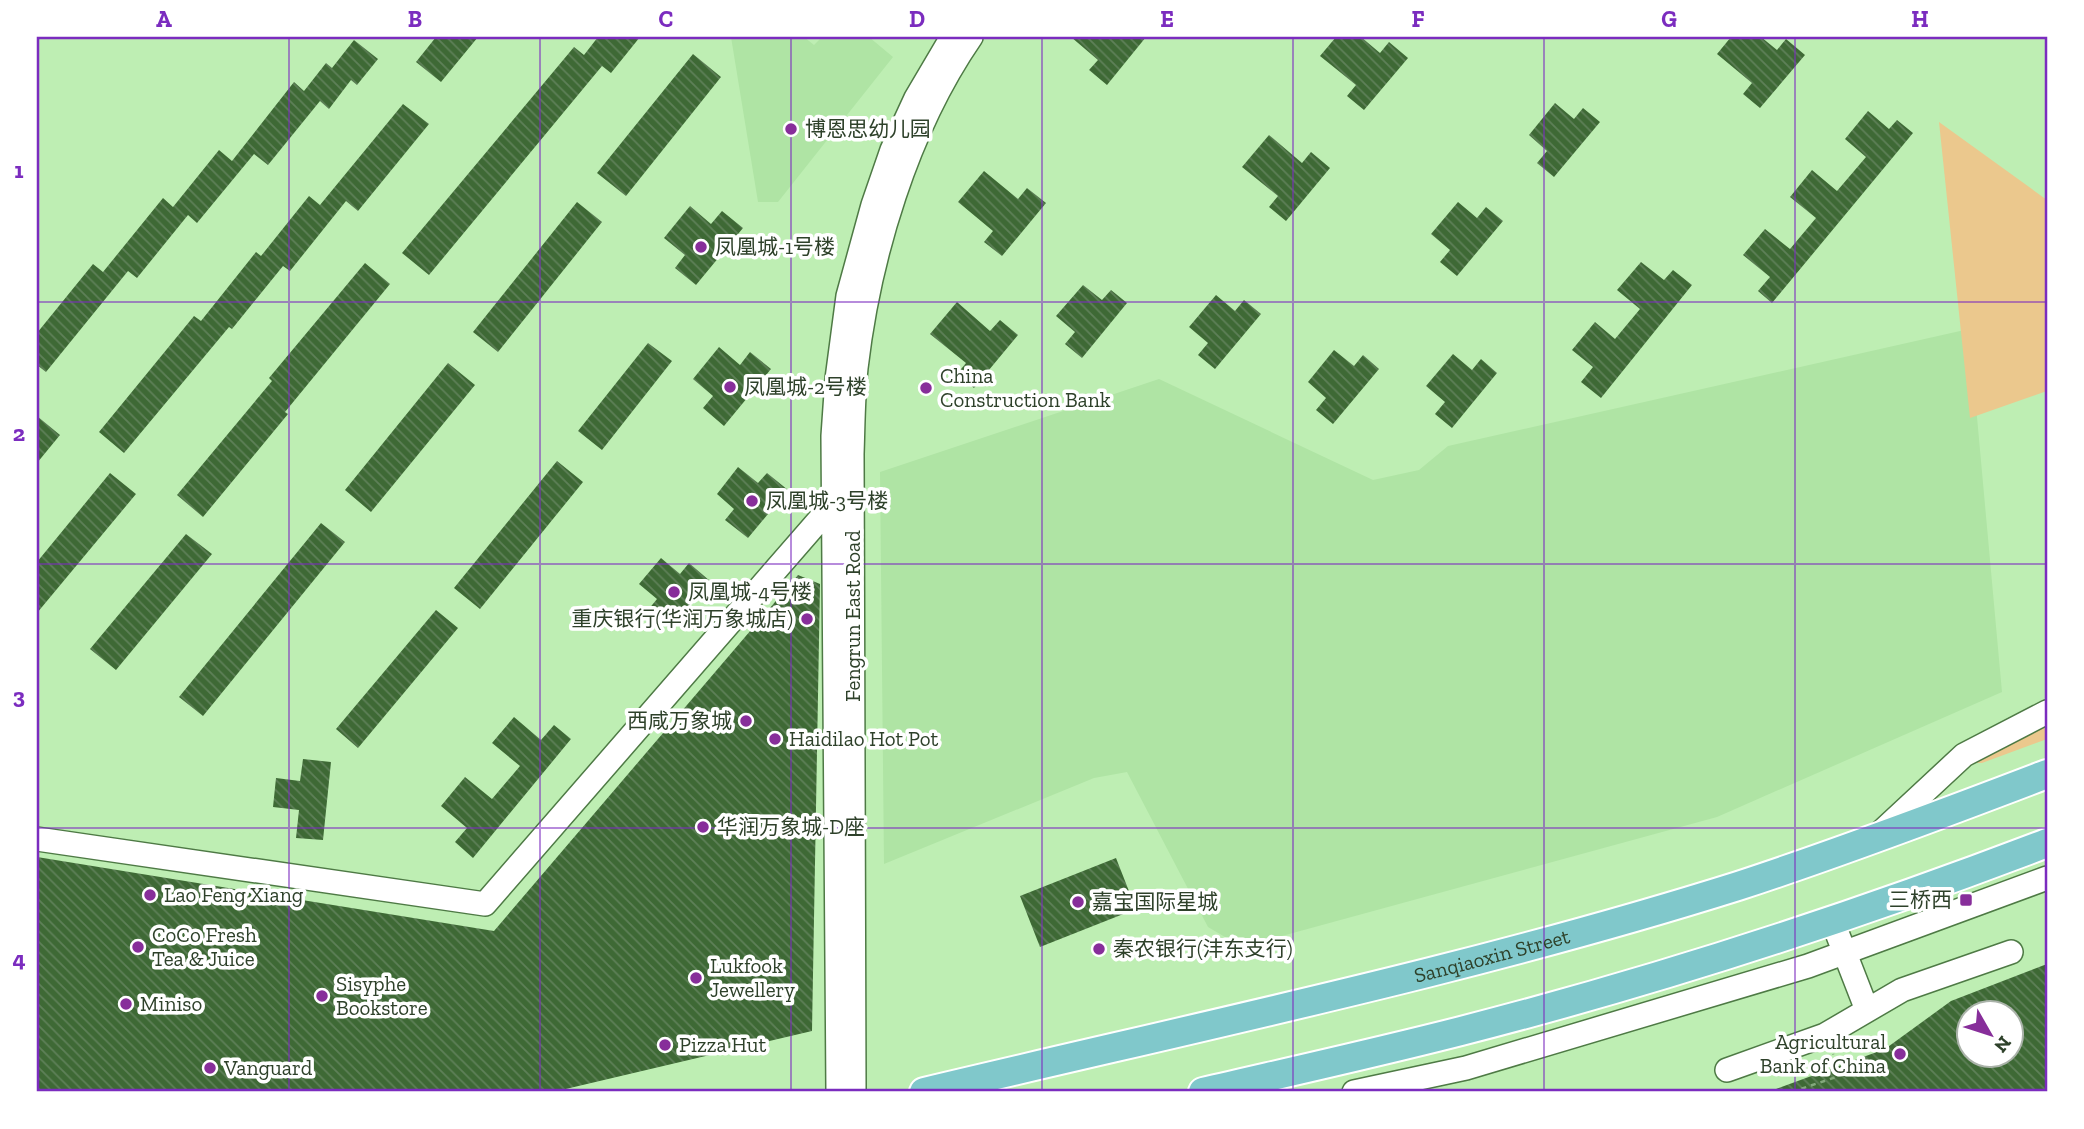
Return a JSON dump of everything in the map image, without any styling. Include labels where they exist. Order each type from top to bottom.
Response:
[{"type":"main road","name":"Sanqiaoxin Street","points":[[924,1092],[1476,961],[1738,886],[1873,840],[2047,774]]},
{"type":"main road","points":[[1203,1092],[1475,1027],[1685,968],[1832,920],[2047,843]]},
{"type":"street","name":"Fengrun East Road","points":[[838,1092],[834,425],[848,296],[873,205],[892,150],[916,98],[952,37]]},
{"type":"street","name":"Fengrun East Road","points":[[854,1092],[852,454],[856,370],[872,274],[897,190],[925,119],[971,37]]},
{"type":"street","points":[[37,839],[485,904],[833,504]]},
{"type":"street","points":[[1873,840],[1964,755],[2047,712]]},
{"type":"street","points":[[1354,1092],[1466,1068],[1808,966],[2047,877]]},
{"type":"street","points":[[1832,920],[1867,1010]]},
{"type":"street","points":[[1727,1070],[1825,1035],[1902,990],[2011,952]]},
{"type":"path","points":[[1792,1092],[1836,1077],[1838,1066],[1825,1035]]},
{"type":"shaded area","name":"博恩思幼儿园","points":[[731,37],[804,37],[814,45],[822,37],[869,37],[893,57],[778,202],[758,202]]},
{"type":"shaded area","points":[[1939,122],[2047,200],[2047,391],[1970,418]]},
{"type":"shaded area","points":[[1969,329],[2002,692],[1717,817],[1242,947],[1208,927],[1127,772],[1094,778],[884,864],[880,472],[1159,379],[1373,480],[1419,470],[1448,446]]},
{"type":"shaded area","points":[[2047,720],[2047,739],[1982,763],[1973,763]]},
{"type":"building","points":[[436,37],[478,37],[441,82],[416,62]]},
{"type":"building","points":[[598,37],[640,37],[611,73],[602,66],[429,275],[402,253],[574,47],[584,55]]},
{"type":"building","points":[[1071,37],[1146,37],[1107,85],[1089,70],[1098,60]]},
{"type":"building","points":[[1336,37],[1361,37],[1380,53],[1389,42],[1408,58],[1364,110],[1347,96],[1356,85],[1320,56]]},
{"type":"building","points":[[1731,37],[1761,37],[1777,50],[1786,39],[1805,55],[1760,108],[1743,94],[1752,83],[1717,54]]},
{"type":"building","points":[[354,40],[378,59],[357,85],[351,80],[329,109],[320,101],[268,165],[254,154],[197,223],[188,215],[137,278],[128,271],[46,372],[37,365],[37,333],[93,264],[103,272],[163,198],[173,207],[219,150],[232,161],[294,82],[304,91],[326,63],[332,68]]},
{"type":"building","points":[[693,54],[721,77],[626,196],[597,173]]},
{"type":"building","points":[[1555,103],[1574,119],[1583,108],[1600,122],[1554,177],[1537,163],[1547,151],[1529,135]]},
{"type":"building","points":[[403,104],[429,124],[358,211],[346,201],[290,271],[283,266],[124,453],[99,432],[194,316],[201,321],[256,252],[261,256],[309,196],[320,205]]},
{"type":"building","points":[[1868,111],[1889,129],[1897,120],[1913,133],[1772,303],[1758,291],[1770,277],[1743,255],[1765,229],[1790,249],[1816,218],[1790,197],[1812,170],[1837,191],[1866,157],[1845,139]]},
{"type":"building","points":[[1269,135],[1302,163],[1311,152],[1330,168],[1286,221],[1269,207],[1278,196],[1242,167]]},
{"type":"building","points":[[984,171],[1018,199],[1027,188],[1046,203],[1002,256],[984,242],[993,231],[958,202]]},
{"type":"building","points":[[577,202],[602,222],[498,352],[473,332]]},
{"type":"building","points":[[1458,202],[1477,218],[1486,207],[1503,221],[1457,276],[1440,262],[1450,250],[1431,234]]},
{"type":"building","name":"凤凰城-1号楼","points":[[690,206],[711,224],[722,211],[743,228],[696,285],[675,268],[685,255],[664,238]]},
{"type":"building","points":[[1641,262],[1664,280],[1673,270],[1692,285],[1601,398],[1581,382],[1593,367],[1572,350],[1595,322],[1615,339],[1640,309],[1617,290]]},
{"type":"building","points":[[365,263],[390,284],[203,517],[177,495],[272,381],[269,378]]},
{"type":"building","points":[[1083,285],[1102,300],[1111,290],[1127,303],[1082,358],[1065,344],[1075,332],[1056,316]]},
{"type":"building","points":[[1216,295],[1235,311],[1244,300],[1261,314],[1215,369],[1198,355],[1208,343],[1189,327]]},
{"type":"building","points":[[957,302],[990,331],[1000,320],[1018,335],[974,388],[957,374],[966,363],[930,334]]},
{"type":"building","points":[[648,343],[672,361],[602,450],[578,431]]},
{"type":"building","name":"凤凰城-2号楼","points":[[719,347],[740,365],[750,352],[771,369],[724,426],[703,408],[713,396],[693,379]]},
{"type":"building","points":[[1334,350],[1354,366],[1363,355],[1379,369],[1333,424],[1316,410],[1326,398],[1308,382]]},
{"type":"building","points":[[1453,354],[1472,370],[1481,359],[1497,373],[1452,428],[1435,414],[1445,402],[1426,386]]},
{"type":"building","points":[[448,363],[475,385],[371,512],[345,490]]},
{"type":"building","points":[[37,416],[60,435],[37,463]]},
{"type":"building","points":[[557,461],[583,482],[480,609],[454,588]]},
{"type":"building","name":"凤凰城-3号楼","points":[[738,467],[758,483],[767,473],[788,490],[748,538],[725,520],[734,509],[717,494]]},
{"type":"building","points":[[110,473],[136,494],[37,613],[37,562]]},
{"type":"building","points":[[321,523],[345,542],[203,716],[179,697]]},
{"type":"building","points":[[186,534],[212,554],[116,670],[90,649]]},
{"type":"building","name":"凤凰城-4号楼","points":[[661,558],[680,574],[689,563],[710,581],[670,629],[648,610],[657,599],[639,584]]},
{"type":"building","name":"西咸万象城","points":[[798,575],[820,584],[812,1031],[553,1092],[37,1092],[37,857],[494,931]]},
{"type":"building","points":[[436,610],[458,628],[358,748],[336,729]]},
{"type":"building","points":[[514,717],[541,740],[554,725],[571,739],[473,858],[455,842],[467,828],[441,806],[465,777],[492,799],[520,766],[492,743]]},
{"type":"building","points":[[303,759],[331,762],[323,840],[296,838],[299,810],[273,807],[276,778],[300,781]]},
{"type":"building","name":"嘉宝国际星城","points":[[1116,858],[1136,909],[1040,947],[1020,896]]},
{"type":"building","points":[[2047,964],[2047,1092],[1768,1092],[1885,1049],[1951,1001]]},
{"type":"place","name":"博恩思幼儿园","points":[[791,129]]},
{"type":"place","name":"凤凰城-1号楼","points":[[701,247]]},
{"type":"place","name":"凤凰城-2号楼","points":[[730,387]]},
{"type":"place","name":"China Construction Bank","points":[[926,388]]},
{"type":"place","name":"凤凰城-3号楼","points":[[752,501]]},
{"type":"place","name":"凤凰城-4号楼","points":[[674,592]]},
{"type":"place","name":"重庆银行(华润万象城店)","points":[[807,619]]},
{"type":"place","name":"西咸万象城","points":[[746,721]]},
{"type":"place","name":"Haidilao Hot Pot","points":[[775,739]]},
{"type":"place","name":"华润万象城-D座","points":[[703,827]]},
{"type":"place","name":"Lao Feng Xiang","points":[[150,895]]},
{"type":"place","name":"三桥西","points":[[1966,900]]},
{"type":"place","name":"嘉宝国际星城","points":[[1078,902]]},
{"type":"place","name":"CoCo Fresh Tea & Juice","points":[[138,947]]},
{"type":"place","name":"秦农银行(沣东支行)","points":[[1099,949]]},
{"type":"place","name":"Lukfook Jewellery","points":[[696,978]]},
{"type":"place","name":"Sisyphe Bookstore","points":[[322,996]]},
{"type":"place","name":"Miniso","points":[[126,1004]]},
{"type":"place","name":"Pizza Hut","points":[[665,1045]]},
{"type":"place","name":"Agricultural Bank of China","points":[[1900,1054]]},
{"type":"place","name":"Vanguard","points":[[210,1068]]}]
